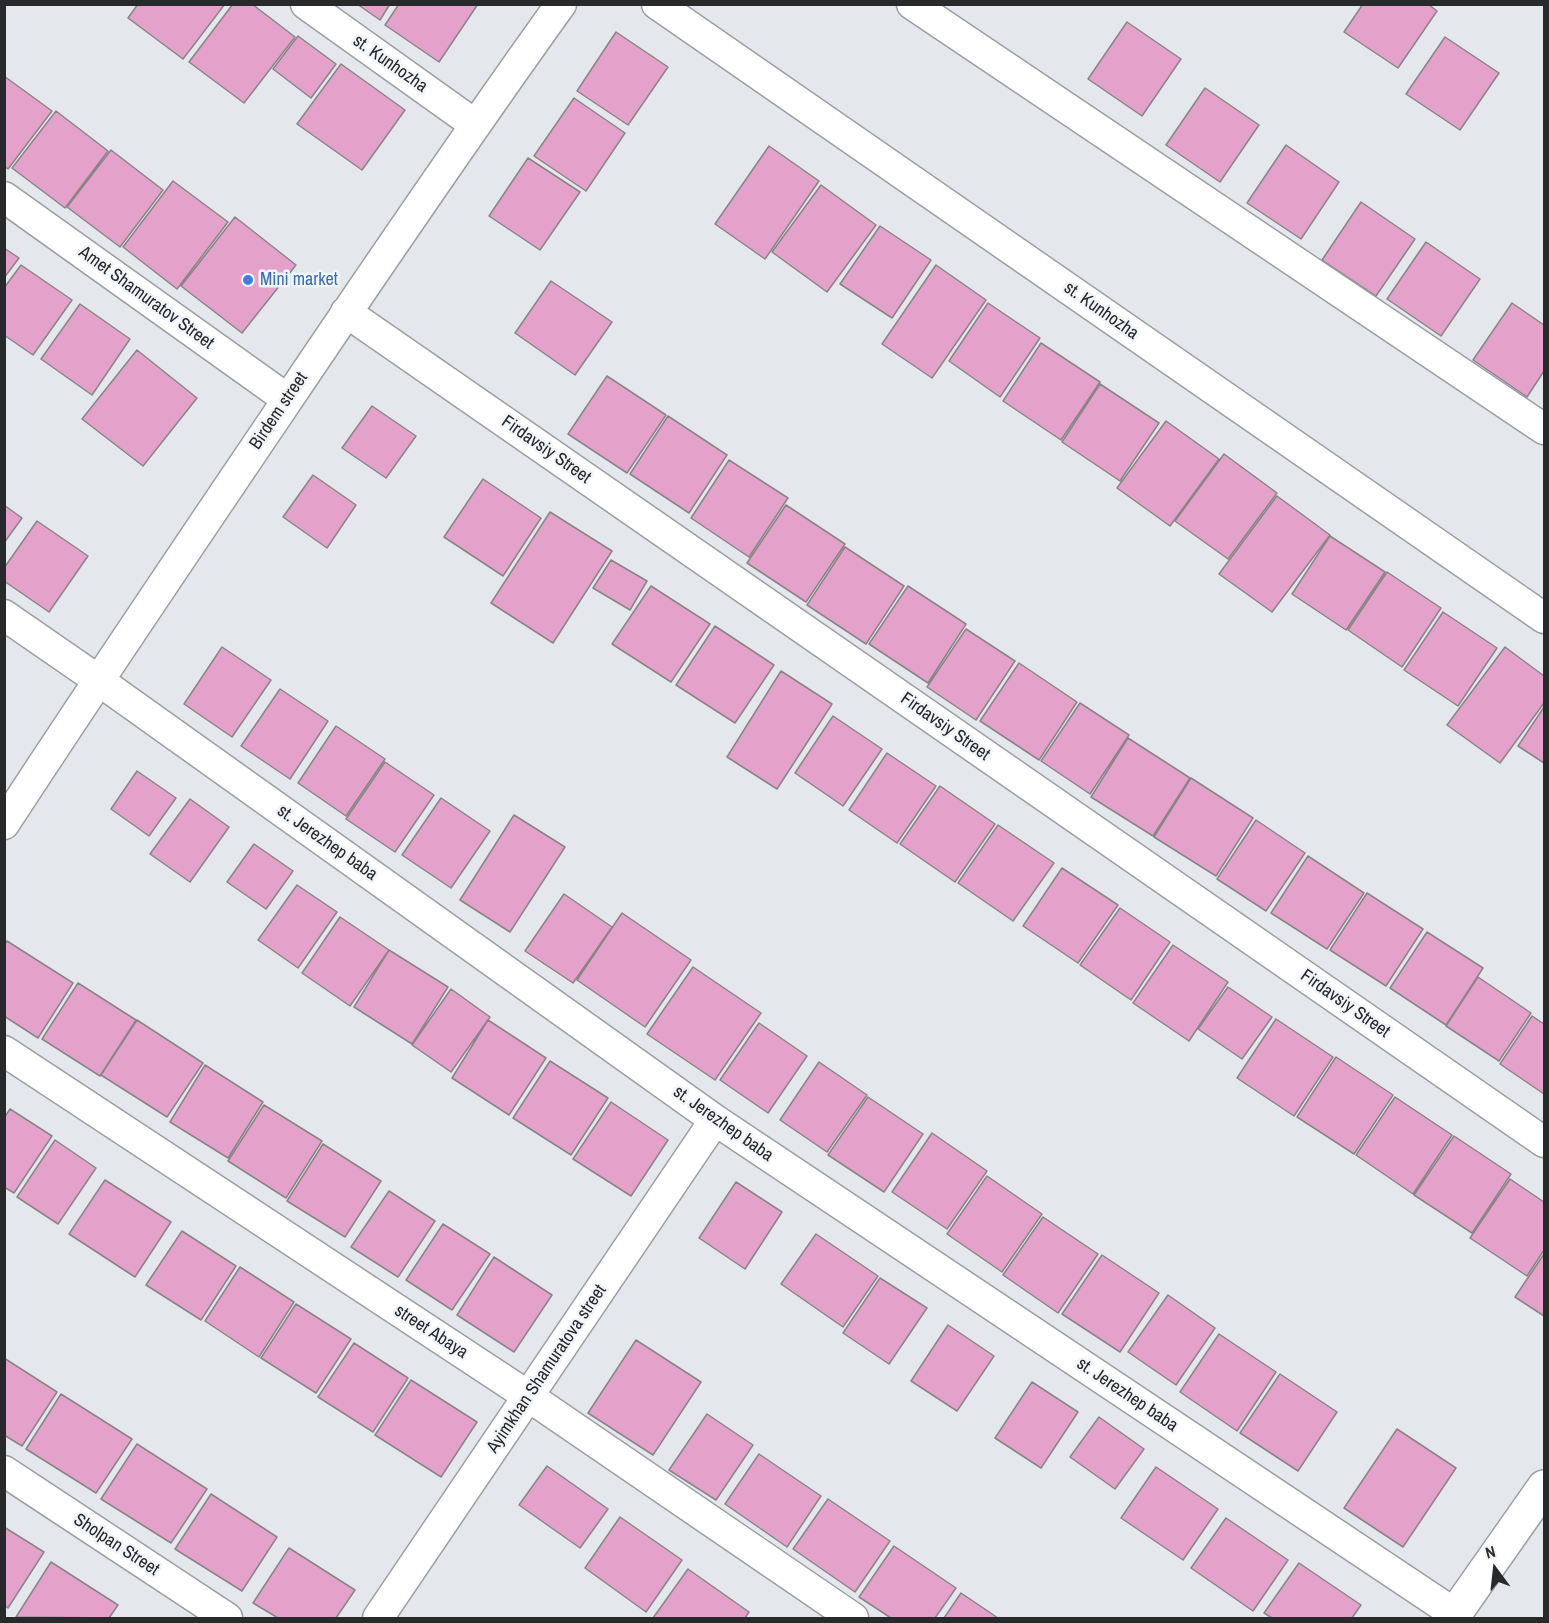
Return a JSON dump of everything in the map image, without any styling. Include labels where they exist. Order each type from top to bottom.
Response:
[{"type":"street","name":"st. Kunhozha","points":[[306,4],[474,124]]},
{"type":"street","name":"Birdem street","points":[[4,824],[98,680],[346,312],[474,124],[561,4]]},
{"type":"street","name":"st. Kunhozha","points":[[657,4],[1545,618]]},
{"type":"street","points":[[912,4],[1545,429]]},
{"type":"street","name":"Amet Shamuratov Street","points":[[4,197],[287,399]]},
{"type":"street","name":"Firdavsiy Street","points":[[346,312],[1545,1142]]},
{"type":"street","name":"st. Jerezhep baba","points":[[4,615],[715,1120],[1454,1616]]},
{"type":"street","name":"street Abaya","points":[[4,1051],[528,1396],[853,1618]]},
{"type":"street","name":"Ayimkhan Shamuratova street","points":[[378,1618],[715,1120]]},
{"type":"street","name":"Sholpan Street","points":[[4,1471],[227,1618]]},
{"type":"street","points":[[1454,1616],[1545,1487]]},
{"type":"building","points":[[138,4],[225,4],[183,59],[128,18]]},
{"type":"building","points":[[233,4],[252,4],[295,37],[244,103],[189,62]]},
{"type":"building","points":[[357,4],[390,4],[380,20]]},
{"type":"building","points":[[399,4],[478,4],[439,62],[385,25]]},
{"type":"building","points":[[1363,4],[1428,4],[1437,11],[1398,68],[1344,32]]},
{"type":"building","points":[[1127,22],[1181,59],[1142,116],[1088,79]]},
{"type":"building","points":[[616,32],[668,67],[628,125],[577,91]]},
{"type":"building","points":[[298,36],[336,64],[311,98],[273,69]]},
{"type":"building","points":[[1445,37],[1499,73],[1460,130],[1406,94]]},
{"type":"building","points":[[341,64],[405,110],[362,170],[297,124]]},
{"type":"building","points":[[4,76],[52,111],[8,169],[4,166]]},
{"type":"building","points":[[1205,88],[1259,125],[1220,182],[1166,145]]},
{"type":"building","points":[[574,98],[625,133],[586,191],[534,156]]},
{"type":"building","points":[[56,111],[108,151],[65,208],[12,168]]},
{"type":"building","points":[[1286,145],[1339,182],[1301,239],[1247,203]]},
{"type":"building","points":[[769,146],[819,181],[765,259],[715,224]]},
{"type":"building","points":[[111,150],[163,190],[120,247],[67,207]]},
{"type":"building","points":[[528,158],[580,192],[540,250],[489,216]]},
{"type":"building","points":[[173,181],[228,222],[177,289],[123,247]]},
{"type":"building","points":[[821,185],[876,225],[827,292],[772,252]]},
{"type":"building","points":[[1361,202],[1415,239],[1376,296],[1322,260]]},
{"type":"building","points":[[235,217],[296,265],[242,333],[181,286]]},
{"type":"building","points":[[880,226],[931,260],[892,318],[840,284]]},
{"type":"building","points":[[1426,242],[1480,279],[1441,336],[1387,299]]},
{"type":"building","points":[[4,248],[19,258],[4,278]]},
{"type":"building","points":[[21,265],[72,300],[33,355],[4,335],[4,288]]},
{"type":"building","points":[[936,265],[986,300],[932,378],[882,344]]},
{"type":"building","points":[[551,281],[612,322],[575,375],[515,333]]},
{"type":"building","points":[[988,303],[1040,338],[1000,397],[949,361]]},
{"type":"building","points":[[1512,303],[1544,325],[1544,371],[1527,397],[1473,360]]},
{"type":"building","points":[[80,304],[130,339],[92,395],[41,359]]},
{"type":"building","points":[[1041,343],[1100,382],[1061,440],[1003,401]]},
{"type":"building","points":[[137,350],[197,398],[143,466],[82,419]]},
{"type":"building","points":[[607,376],[666,415],[627,473],[568,434]]},
{"type":"building","points":[[1100,384],[1159,423],[1120,481],[1062,442]]},
{"type":"building","points":[[372,406],[416,436],[386,478],[342,448]]},
{"type":"building","points":[[668,416],[727,455],[689,513],[630,474]]},
{"type":"building","points":[[1166,421],[1219,459],[1170,526],[1117,488]]},
{"type":"building","points":[[1224,454],[1277,493],[1228,559],[1175,521]]},
{"type":"building","points":[[729,460],[788,498],[749,557],[691,518]]},
{"type":"building","points":[[313,475],[356,505],[327,548],[283,517]]},
{"type":"building","points":[[483,479],[541,518],[503,576],[444,537]]},
{"type":"building","points":[[1277,496],[1330,535],[1272,612],[1219,574]]},
{"type":"building","points":[[4,505],[22,518],[4,543]]},
{"type":"building","points":[[786,505],[845,544],[806,602],[747,563]]},
{"type":"building","points":[[550,512],[612,551],[553,643],[491,603]]},
{"type":"building","points":[[37,521],[88,556],[49,612],[4,581],[4,568]]},
{"type":"building","points":[[1330,536],[1385,572],[1346,630],[1292,594]]},
{"type":"building","points":[[845,547],[904,586],[866,644],[807,605]]},
{"type":"building","points":[[611,560],[647,581],[630,610],[593,588]]},
{"type":"building","points":[[1387,572],[1441,608],[1402,667],[1348,630]]},
{"type":"building","points":[[651,586],[710,624],[671,682],[612,644]]},
{"type":"building","points":[[908,586],[966,624],[928,683],[869,644]]},
{"type":"building","points":[[1443,612],[1497,648],[1458,706],[1404,670]]},
{"type":"building","points":[[715,626],[774,665],[735,723],[676,685]]},
{"type":"building","points":[[966,629],[1015,661],[976,720],[927,687]]},
{"type":"building","points":[[222,647],[271,680],[232,737],[184,704]]},
{"type":"building","points":[[1505,647],[1544,676],[1544,703],[1500,763],[1447,725]]},
{"type":"building","points":[[1019,663],[1077,702],[1039,760],[980,721]]},
{"type":"building","points":[[781,671],[832,704],[777,789],[727,757]]},
{"type":"building","points":[[280,689],[328,721],[290,779],[241,746]]},
{"type":"building","points":[[1080,703],[1129,735],[1090,794],[1041,761]]},
{"type":"building","points":[[1544,707],[1544,763],[1518,746]]},
{"type":"building","points":[[833,716],[882,749],[843,806],[795,773]]},
{"type":"building","points":[[336,726],[385,759],[346,816],[298,783]]},
{"type":"building","points":[[1128,738],[1190,778],[1153,836],[1091,797]]},
{"type":"building","points":[[887,753],[936,786],[897,843],[849,810]]},
{"type":"building","points":[[385,762],[434,795],[395,852],[346,819]]},
{"type":"building","points":[[137,771],[176,798],[149,836],[111,809]]},
{"type":"building","points":[[1191,778],[1253,818],[1216,876],[1154,837]]},
{"type":"building","points":[[940,786],[995,824],[955,882],[900,844]]},
{"type":"building","points":[[441,798],[490,831],[451,888],[402,855]]},
{"type":"building","points":[[190,799],[229,827],[190,882],[150,854]]},
{"type":"building","points":[[514,815],[565,847],[510,932],[460,900]]},
{"type":"building","points":[[1256,820],[1305,853],[1266,911],[1217,879]]},
{"type":"building","points":[[998,825],[1054,863],[1013,921],[958,883]]},
{"type":"building","points":[[254,844],[293,871],[266,909],[227,882]]},
{"type":"building","points":[[1308,856],[1364,893],[1327,949],[1271,913]]},
{"type":"building","points":[[1062,868],[1118,905],[1078,963],[1023,926]]},
{"type":"building","points":[[297,885],[337,912],[298,968],[258,940]]},
{"type":"building","points":[[1367,893],[1423,929],[1386,986],[1330,950]]},
{"type":"building","points":[[564,894],[612,927],[573,983],[525,951]]},
{"type":"building","points":[[1120,908],[1170,942],[1131,1000],[1080,965]]},
{"type":"building","points":[[622,913],[691,960],[645,1027],[577,980]]},
{"type":"building","points":[[340,917],[389,950],[350,1006],[302,973]]},
{"type":"building","points":[[1427,932],[1483,968],[1446,1025],[1390,988]]},
{"type":"building","points":[[7,941],[73,983],[38,1038],[4,1016],[4,945]]},
{"type":"building","points":[[1173,945],[1228,982],[1189,1041],[1133,1003]]},
{"type":"building","points":[[389,950],[448,987],[412,1044],[354,1007]]},
{"type":"building","points":[[693,967],[761,1013],[715,1080],[647,1034]]},
{"type":"building","points":[[1478,977],[1531,1013],[1499,1061],[1446,1026]]},
{"type":"building","points":[[78,983],[136,1020],[100,1076],[42,1039]]},
{"type":"building","points":[[1228,987],[1272,1017],[1242,1059],[1198,1029]]},
{"type":"building","points":[[451,989],[490,1017],[451,1072],[412,1045]]},
{"type":"building","points":[[1532,1016],[1544,1024],[1544,1094],[1500,1064]]},
{"type":"building","points":[[1276,1019],[1333,1057],[1294,1116],[1237,1078]]},
{"type":"building","points":[[137,1020],[203,1063],[167,1117],[101,1075]]},
{"type":"building","points":[[488,1020],[546,1058],[509,1115],[452,1078]]},
{"type":"building","points":[[759,1023],[807,1056],[768,1113],[720,1080]]},
{"type":"building","points":[[1336,1057],[1393,1095],[1354,1154],[1297,1117]]},
{"type":"building","points":[[550,1061],[608,1098],[571,1155],[513,1118]]},
{"type":"building","points":[[819,1062],[867,1095],[827,1152],[780,1120]]},
{"type":"building","points":[[205,1065],[263,1102],[228,1158],[170,1122]]},
{"type":"building","points":[[868,1097],[923,1134],[884,1192],[828,1155]]},
{"type":"building","points":[[1395,1097],[1452,1135],[1413,1194],[1356,1155]]},
{"type":"building","points":[[611,1102],[668,1140],[631,1196],[573,1159]]},
{"type":"building","points":[[264,1105],[322,1141],[286,1198],[228,1161]]},
{"type":"building","points":[[10,1109],[52,1136],[14,1193],[4,1187],[4,1118]]},
{"type":"building","points":[[932,1133],[987,1171],[947,1229],[892,1192]]},
{"type":"building","points":[[1454,1136],[1511,1174],[1472,1233],[1414,1195]]},
{"type":"building","points":[[55,1140],[96,1168],[58,1224],[17,1197]]},
{"type":"building","points":[[323,1144],[381,1181],[345,1237],[287,1201]]},
{"type":"building","points":[[987,1176],[1042,1214],[1002,1272],[947,1234]]},
{"type":"building","points":[[1510,1179],[1544,1202],[1544,1250],[1527,1276],[1470,1238]]},
{"type":"building","points":[[105,1180],[171,1222],[135,1277],[69,1234]]},
{"type":"building","points":[[736,1182],[782,1212],[745,1269],[699,1238]]},
{"type":"building","points":[[389,1191],[435,1221],[398,1277],[351,1247]]},
{"type":"building","points":[[1043,1217],[1098,1254],[1058,1313],[1003,1275]]},
{"type":"building","points":[[443,1224],[490,1254],[452,1310],[406,1280]]},
{"type":"building","points":[[182,1231],[236,1266],[201,1320],[146,1285]]},
{"type":"building","points":[[816,1234],[878,1276],[843,1327],[781,1284]]},
{"type":"building","points":[[1544,1254],[1544,1316],[1515,1297]]},
{"type":"building","points":[[1102,1255],[1159,1293],[1120,1352],[1062,1314]]},
{"type":"building","points":[[494,1257],[552,1295],[514,1352],[457,1315]]},
{"type":"building","points":[[240,1267],[294,1302],[259,1357],[205,1321]]},
{"type":"building","points":[[880,1278],[927,1308],[889,1364],[843,1333]]},
{"type":"building","points":[[1168,1295],[1215,1328],[1176,1385],[1128,1352]]},
{"type":"building","points":[[296,1304],[351,1339],[316,1393],[261,1358]]},
{"type":"building","points":[[948,1325],[994,1356],[957,1411],[911,1381]]},
{"type":"building","points":[[1219,1334],[1276,1372],[1237,1431],[1180,1392]]},
{"type":"building","points":[[636,1340],[701,1382],[653,1455],[588,1413]]},
{"type":"building","points":[[354,1343],[408,1378],[373,1432],[318,1397]]},
{"type":"building","points":[[4,1358],[57,1392],[22,1446],[4,1435]]},
{"type":"building","points":[[1280,1374],[1337,1412],[1298,1471],[1240,1433]]},
{"type":"building","points":[[411,1380],[477,1422],[441,1477],[375,1435]]},
{"type":"building","points":[[1032,1382],[1078,1412],[1041,1468],[995,1438]]},
{"type":"building","points":[[61,1394],[132,1439],[96,1493],[26,1449]]},
{"type":"building","points":[[707,1414],[753,1445],[716,1500],[669,1470]]},
{"type":"building","points":[[1099,1417],[1144,1449],[1115,1489],[1070,1457]]},
{"type":"building","points":[[1397,1429],[1456,1468],[1403,1547],[1344,1508]]},
{"type":"building","points":[[137,1444],[207,1489],[171,1543],[101,1499]]},
{"type":"building","points":[[759,1454],[821,1496],[787,1547],[725,1504]]},
{"type":"building","points":[[547,1466],[608,1509],[580,1548],[519,1505]]},
{"type":"building","points":[[1156,1467],[1218,1509],[1183,1560],[1121,1518]]},
{"type":"building","points":[[211,1494],[277,1537],[242,1591],[175,1549]]},
{"type":"building","points":[[828,1499],[890,1541],[855,1592],[793,1549]]},
{"type":"building","points":[[620,1517],[682,1560],[646,1612],[585,1568]]},
{"type":"building","points":[[1226,1518],[1288,1560],[1253,1611],[1191,1568]]},
{"type":"building","points":[[4,1527],[44,1552],[8,1608],[4,1605]]},
{"type":"building","points":[[894,1546],[956,1588],[935,1618],[891,1618],[859,1597]]},
{"type":"building","points":[[289,1548],[355,1590],[336,1618],[278,1618],[253,1603]]},
{"type":"building","points":[[51,1562],[118,1605],[109,1618],[16,1617]]},
{"type":"building","points":[[1299,1563],[1361,1605],[1352,1618],[1272,1618],[1264,1613]]},
{"type":"building","points":[[688,1569],[749,1612],[745,1618],[653,1618]]},
{"type":"building","points":[[961,1593],[998,1618],[944,1618]]},
{"type":"place","name":"Mini market","points":[[248,280]]}]
